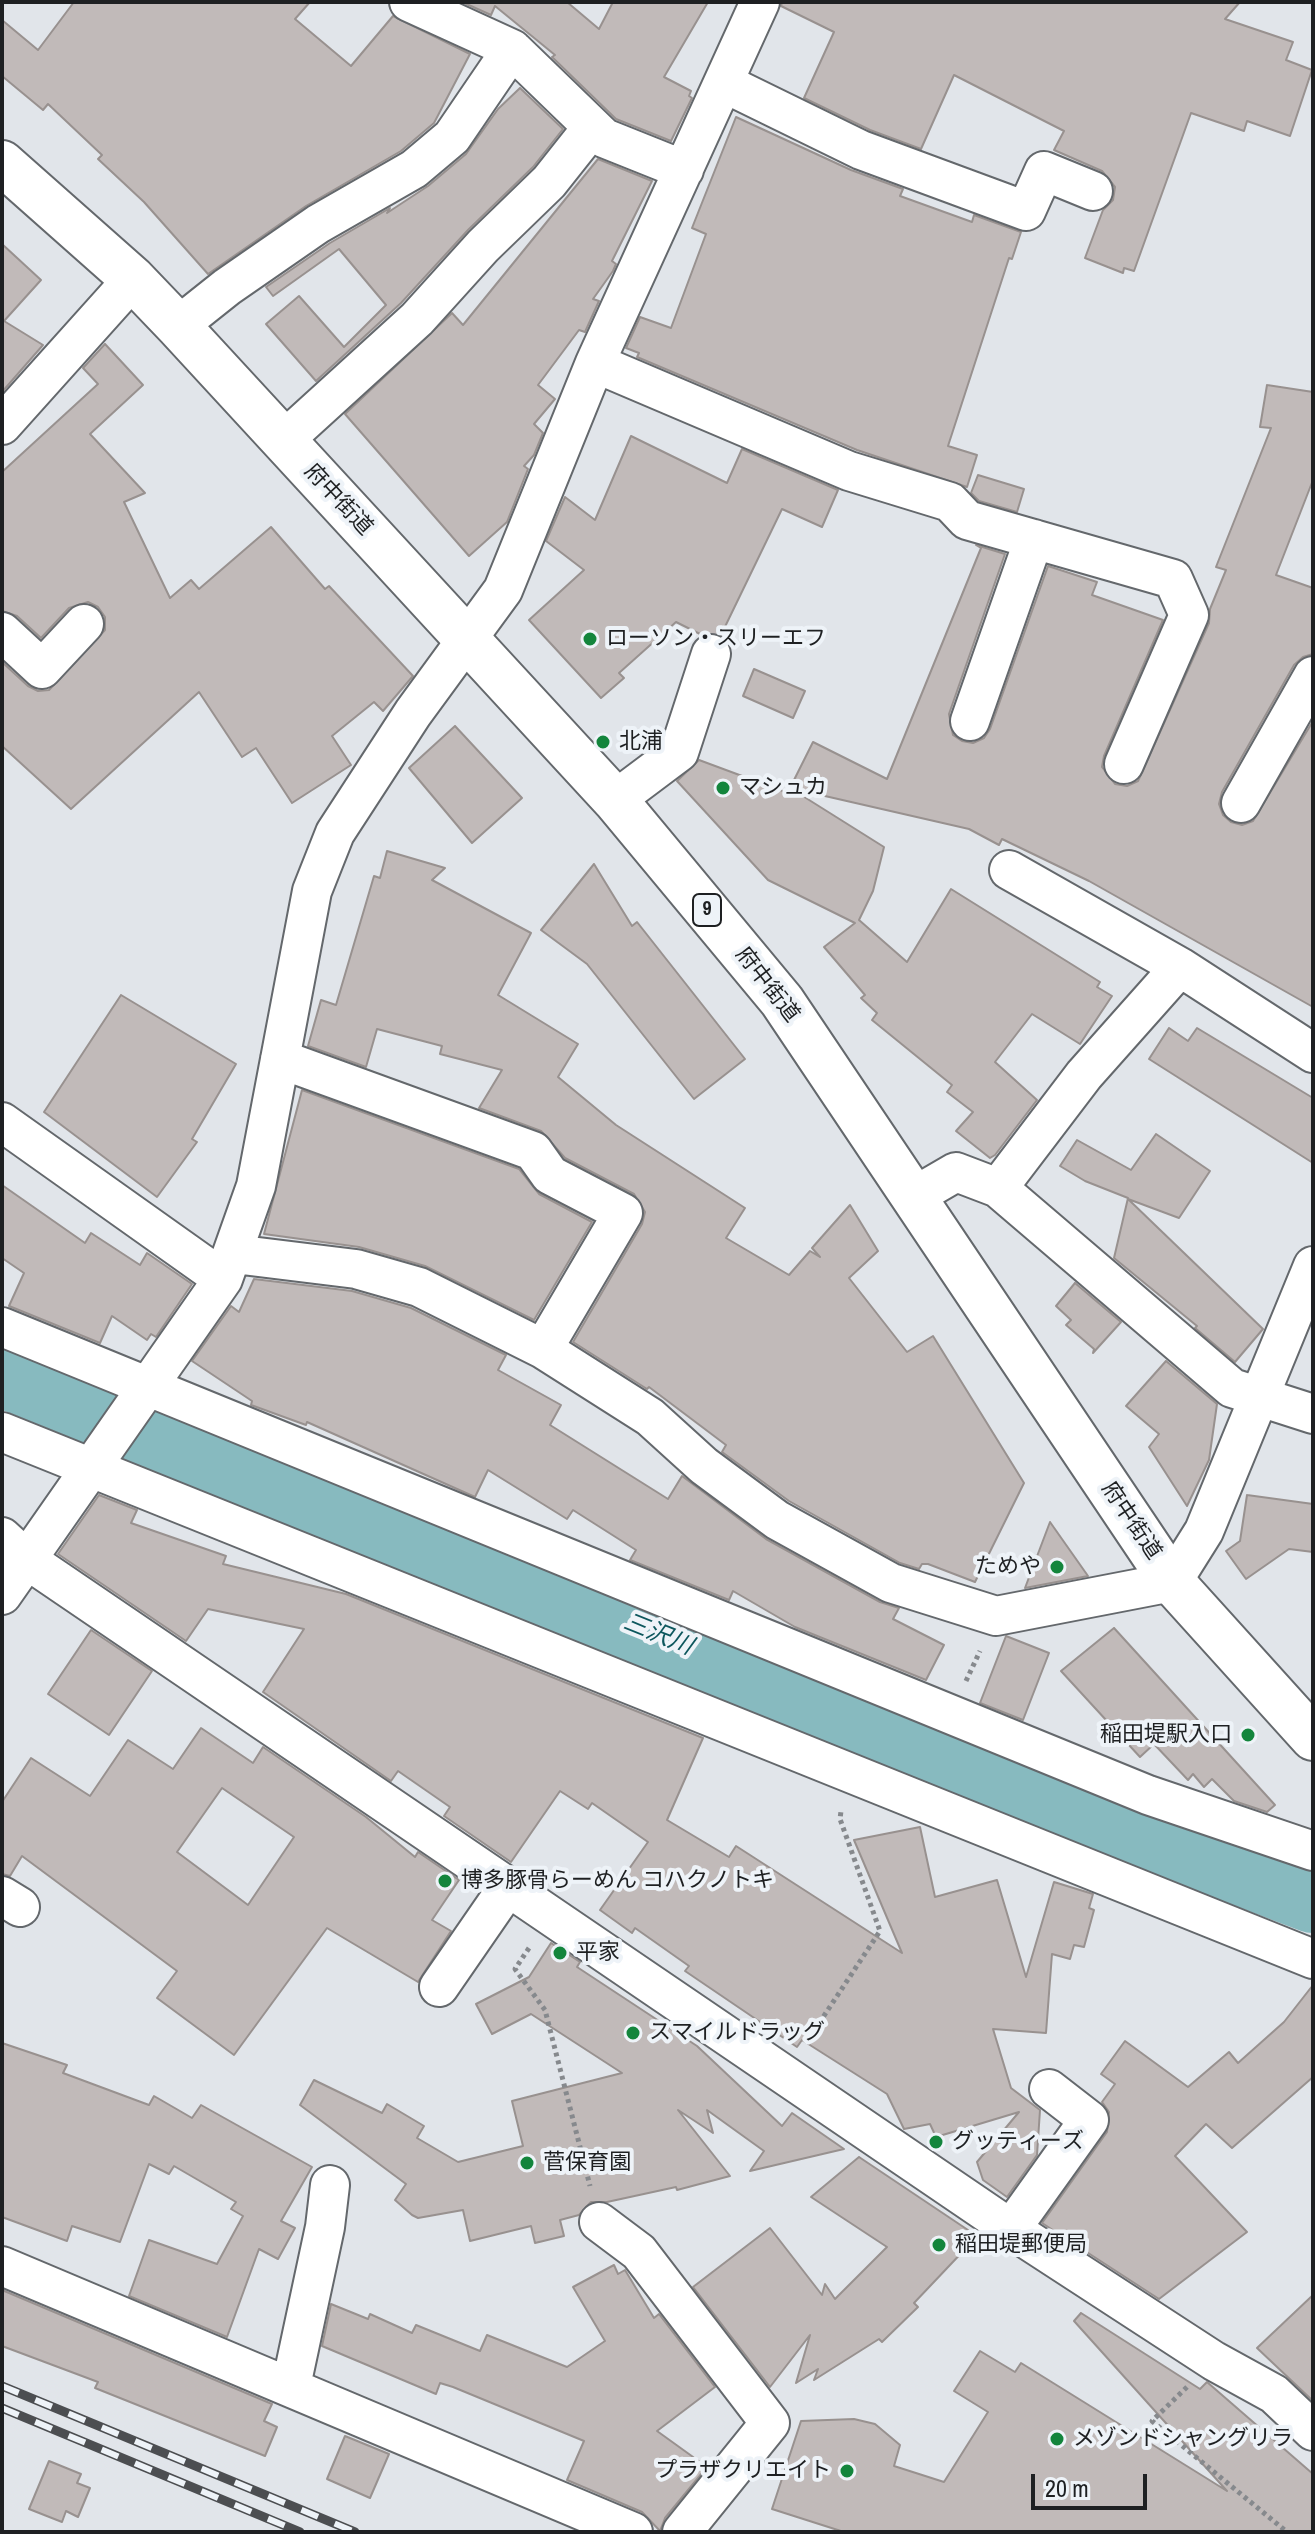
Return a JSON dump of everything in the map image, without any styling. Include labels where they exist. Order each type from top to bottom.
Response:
[{"type":"main road","name":"府中街道","points":[[2,163],[133,279],[615,800],[782,1001],[1172,1582],[1313,1738]]},
{"type":"street","points":[[409,2],[512,49],[591,129],[604,138],[684,170]]},
{"type":"street","points":[[2,1595],[14,1548],[91,1468],[229,1266],[256,1186],[312,891],[335,833],[413,713],[503,590],[595,363],[760,2]]},
{"type":"street","points":[[178,326],[227,287],[318,224],[414,169],[452,137],[512,49]]},
{"type":"street","points":[[724,83],[861,150],[1026,211],[1044,171],[1093,191]]},
{"type":"street","points":[[283,441],[417,319],[483,246],[549,182],[591,129]]},
{"type":"street","points":[[2,425],[133,279]]},
{"type":"street","points":[[595,363],[849,471],[950,502],[967,520],[1173,579],[1189,615],[1124,764]]},
{"type":"street","points":[[970,721],[1034,539]]},
{"type":"street","points":[[2,632],[42,669],[84,624]]},
{"type":"street","points":[[615,800],[679,752],[711,654]]},
{"type":"street","points":[[1241,803],[1313,676]]},
{"type":"street","points":[[1009,870],[1180,967],[1313,1053]]},
{"type":"street","points":[[998,1188],[1084,1075],[1180,967]]},
{"type":"street","points":[[280,1059],[533,1151],[550,1175],[623,1213],[543,1349]]},
{"type":"street","points":[[2,1122],[229,1266],[356,1269],[419,1287],[543,1349],[650,1417],[704,1466],[777,1520],[891,1583],[996,1616],[1172,1582],[1204,1531],[1313,1266]]},
{"type":"street","points":[[913,1197],[956,1172],[998,1188],[1232,1388],[1313,1414]]},
{"type":"street","points":[[2,1327],[1148,1795],[1313,1851]]},
{"type":"street","points":[[2,1432],[846,1774],[1313,1959]]},
{"type":"street","points":[[14,1548],[1011,2229],[1214,2361],[1274,2394],[1313,2431]]},
{"type":"street","points":[[439,1987],[508,1887]]},
{"type":"street","points":[[1011,2229],[1089,2120],[1049,2089]]},
{"type":"street","points":[[291,2386],[325,2227],[330,2185]]},
{"type":"street","points":[[599,2222],[639,2252],[770,2423],[682,2532]]},
{"type":"street","points":[[2,2266],[633,2532]]},
{"type":"path","points":[[950,1715],[996,1616]]},
{"type":"path","points":[[786,2074],[880,1931],[840,1819],[846,1774]]},
{"type":"path","points":[[550,1915],[515,1969],[545,2010],[599,2222]]},
{"type":"path","points":[[1214,2361],[1152,2421],[1287,2532]]},
{"type":"building","points":[[74,2],[310,2],[295,19],[351,66],[393,16],[470,54],[434,123],[401,151],[306,206],[208,274],[144,202],[98,159],[102,155],[48,104],[43,110],[2,76],[2,20],[38,50]]},
{"type":"building","points":[[462,2],[567,2],[599,29],[613,2],[708,2],[664,77],[691,91],[689,96],[692,98],[671,141],[616,119],[552,57],[555,55],[495,6],[491,15]]},
{"type":"building","points":[[782,2],[1240,2],[1225,19],[1293,42],[1286,60],[1312,70],[1290,136],[1247,121],[1244,131],[1191,113],[1134,271],[1124,268],[1123,273],[1085,258],[1103,210],[1113,200],[1115,187],[1102,171],[1054,150],[1064,131],[954,75],[921,149],[870,130],[804,98],[834,32],[781,6]]},
{"type":"building","points":[[520,88],[563,129],[533,167],[468,230],[401,303],[316,381],[266,324],[299,296],[344,347],[386,305],[339,249],[273,296],[266,287],[330,243],[390,208],[387,213],[428,186],[466,154],[498,109]]},
{"type":"building","points":[[736,117],[851,170],[903,189],[900,196],[972,222],[974,215],[1021,232],[1012,259],[1009,258],[948,446],[977,455],[967,487],[857,450],[637,357],[639,353],[626,348],[640,317],[671,328],[706,234],[692,228]]},
{"type":"building","points":[[598,159],[652,181],[612,261],[616,264],[613,271],[593,299],[599,301],[585,332],[579,330],[538,385],[555,399],[534,424],[543,433],[534,455],[524,466],[528,469],[507,522],[469,556],[345,414],[452,313],[463,325]]},
{"type":"building","points":[[2,244],[41,280],[4,321],[43,345],[2,392]]},
{"type":"building","points":[[105,344],[143,385],[90,434],[145,493],[124,502],[170,598],[191,580],[199,589],[271,527],[325,589],[329,586],[413,676],[383,711],[374,702],[332,736],[351,765],[292,803],[256,748],[242,757],[199,692],[71,809],[2,746],[2,662],[28,686],[38,691],[49,690],[105,630],[105,617],[98,607],[88,602],[69,608],[41,638],[17,616],[2,611],[2,472],[98,384],[83,368]]},
{"type":"building","points":[[1267,385],[1313,392],[1313,480],[1276,575],[1313,588],[1313,654],[1303,657],[1294,665],[1222,792],[1219,804],[1223,815],[1231,822],[1242,825],[1253,821],[1313,721],[1313,1007],[1089,881],[1002,839],[999,845],[969,829],[790,788],[813,742],[887,779],[981,548],[976,545],[1005,554],[949,714],[953,735],[973,743],[984,738],[990,729],[1048,566],[1097,582],[1092,595],[1163,620],[1102,767],[1115,784],[1127,786],[1138,781],[1209,623],[1210,609],[1226,570],[1216,567],[1271,428],[1260,427]]},
{"type":"building","points":[[631,436],[727,483],[742,449],[838,490],[822,527],[782,509],[721,635],[702,635],[676,622],[619,673],[624,678],[601,698],[529,620],[584,570],[546,541],[565,497],[595,520]]},
{"type":"building","points":[[978,475],[1024,489],[1017,512],[979,501],[971,493]]},
{"type":"building","points":[[754,669],[805,691],[793,718],[743,696]]},
{"type":"building","points":[[455,726],[522,798],[472,843],[409,768]]},
{"type":"building","points":[[699,760],[788,793],[790,788],[884,847],[873,891],[859,920],[907,962],[951,889],[1100,982],[1097,987],[1112,996],[1080,1044],[1032,1014],[995,1062],[1037,1100],[995,1155],[990,1158],[956,1131],[973,1112],[947,1092],[952,1085],[872,1020],[877,1013],[861,998],[865,995],[824,947],[855,923],[768,880],[677,781]]},
{"type":"building","points":[[387,851],[445,868],[432,880],[531,933],[498,995],[578,1044],[558,1077],[616,1125],[745,1208],[726,1238],[789,1275],[810,1251],[820,1257],[812,1248],[850,1205],[878,1251],[849,1278],[907,1352],[933,1336],[1024,1483],[975,1582],[928,1564],[922,1564],[919,1569],[900,1563],[789,1501],[722,1452],[726,1445],[649,1387],[647,1389],[573,1342],[642,1224],[645,1212],[634,1194],[565,1158],[541,1131],[479,1108],[502,1070],[440,1054],[442,1046],[377,1029],[366,1067],[308,1046],[321,1000],[336,1005],[374,876],[380,878]]},
{"type":"building","points":[[594,864],[632,926],[637,922],[745,1059],[694,1099],[587,964],[541,930]]},
{"type":"building","points":[[121,995],[236,1064],[192,1139],[197,1142],[157,1197],[44,1112]]},
{"type":"building","points":[[1169,1028],[1188,1041],[1197,1028],[1313,1098],[1313,1163],[1149,1059]]},
{"type":"building","points":[[302,1090],[519,1169],[539,1194],[592,1222],[534,1320],[425,1266],[359,1247],[264,1234]]},
{"type":"building","points":[[1156,1134],[1210,1171],[1179,1218],[1128,1199],[1263,1329],[1235,1362],[1195,1328],[1197,1326],[1114,1258],[1128,1198],[1085,1181],[1060,1166],[1077,1140],[1131,1170]]},
{"type":"building","points":[[2,1185],[85,1243],[91,1233],[140,1265],[147,1253],[192,1284],[156,1337],[151,1334],[147,1340],[112,1316],[100,1343],[9,1306],[24,1273],[2,1258]]},
{"type":"building","points":[[254,1279],[352,1291],[411,1308],[506,1355],[498,1370],[561,1405],[550,1425],[668,1499],[682,1476],[766,1539],[880,1602],[899,1608],[893,1619],[944,1645],[926,1680],[795,1627],[733,1591],[729,1600],[630,1560],[636,1550],[573,1510],[567,1519],[488,1470],[475,1497],[307,1422],[306,1425],[251,1405],[252,1401],[192,1361],[231,1306],[239,1312]]},
{"type":"building","points":[[1075,1283],[1121,1322],[1093,1353],[1094,1349],[1066,1325],[1071,1320],[1056,1306]]},
{"type":"building","points":[[1166,1361],[1217,1404],[1209,1460],[1187,1506],[1149,1447],[1159,1434],[1126,1406]]},
{"type":"building","points":[[99,1495],[137,1510],[131,1523],[226,1556],[223,1564],[346,1594],[703,1738],[667,1820],[729,1857],[736,1846],[902,1953],[854,1840],[920,1827],[935,1897],[997,1880],[1026,1977],[1054,1882],[1093,1894],[1089,1908],[1094,1910],[1084,1947],[1074,1945],[1070,1959],[1052,1954],[1046,2033],[993,2029],[1011,2088],[1040,2110],[1037,2155],[1007,2197],[983,2180],[977,2162],[1019,2112],[936,2137],[930,2124],[904,2129],[887,2094],[802,2040],[797,2047],[685,1971],[689,1966],[635,1928],[632,1933],[600,1910],[648,1842],[592,1803],[588,1809],[560,1791],[511,1862],[444,1816],[450,1807],[398,1771],[391,1781],[263,1692],[304,1629],[208,1609],[186,1641],[58,1554]]},
{"type":"building","points":[[1247,1495],[1313,1504],[1313,1552],[1289,1549],[1246,1579],[1226,1551],[1240,1541]]},
{"type":"building","points":[[1050,1522],[1088,1576],[1025,1588]]},
{"type":"building","points":[[1114,1628],[1275,1805],[1267,1812],[1234,1801],[1212,1779],[1204,1787],[1193,1774],[1188,1780],[1154,1744],[1140,1757],[1061,1671]]},
{"type":"building","points":[[91,1630],[152,1671],[109,1735],[48,1694]]},
{"type":"building","points":[[1006,1636],[1049,1653],[1023,1720],[980,1703]]},
{"type":"building","points":[[201,1728],[253,1763],[263,1747],[366,1817],[415,1857],[418,1852],[459,1880],[432,1920],[451,1931],[418,1982],[327,1928],[234,2055],[157,1998],[177,1971],[22,1856],[10,1876],[2,1874],[2,1802],[31,1758],[90,1796],[128,1740],[173,1769]],"holes":[[[222,1788],[294,1837],[248,1905],[177,1852]]]},
{"type":"building","points":[[551,1943],[580,1962],[577,1967],[697,2046],[782,2126],[792,2113],[844,2149],[750,2171],[764,2151],[707,2110],[713,2133],[678,2110],[730,2176],[677,2190],[676,2187],[607,2202],[591,2202],[579,2215],[560,2220],[564,2236],[535,2243],[531,2226],[470,2241],[463,2210],[418,2218],[412,2215],[395,2200],[406,2184],[300,2105],[314,2080],[382,2113],[387,2104],[424,2126],[417,2138],[458,2162],[523,2146],[512,2101],[622,2073],[531,2014],[492,2034],[476,2004],[529,1977]]},
{"type":"building","points":[[1313,1985],[1313,2077],[1232,2148],[1206,2124],[1175,2156],[1247,2232],[1159,2299],[1042,2223],[1107,2132],[1109,2112],[1102,2102],[1115,2084],[1101,2074],[1125,2041],[1188,2087],[1229,2052],[1238,2063],[1284,2022]]},
{"type":"building","points":[[2,2043],[67,2065],[63,2073],[149,2105],[154,2096],[192,2118],[201,2105],[312,2167],[281,2221],[295,2228],[278,2259],[259,2249],[227,2337],[129,2296],[149,2240],[217,2264],[243,2216],[231,2209],[236,2202],[174,2166],[169,2174],[149,2164],[120,2242],[72,2226],[67,2241],[2,2217]]},
{"type":"building","points":[[859,2157],[968,2230],[962,2240],[968,2246],[914,2303],[918,2307],[882,2342],[879,2339],[814,2380],[818,2369],[796,2383],[810,2335],[770,2387],[693,2287],[770,2228],[822,2295],[825,2284],[835,2299],[887,2247],[811,2197]]},
{"type":"building","points":[[614,2265],[618,2274],[625,2270],[654,2318],[659,2314],[715,2387],[657,2431],[707,2467],[665,2518],[660,2531],[642,2512],[567,2480],[584,2441],[453,2387],[440,2383],[436,2394],[322,2346],[331,2304],[368,2319],[370,2314],[412,2333],[416,2325],[480,2351],[487,2335],[567,2367],[605,2341],[573,2287]]},
{"type":"building","points":[[2,2290],[272,2404],[264,2421],[277,2427],[265,2456],[95,2388],[98,2382],[2,2346]]},
{"type":"building","points":[[1313,2295],[1313,2401],[1257,2348]]},
{"type":"building","points":[[1081,2313],[1200,2389],[1207,2382],[1313,2474],[1313,2532],[844,2532],[772,2509],[801,2421],[854,2419],[875,2424],[900,2445],[894,2466],[944,2482],[988,2412],[954,2391],[980,2351],[1015,2372],[1021,2363],[1227,2491],[1074,2321]]},
{"type":"building","points":[[345,2436],[389,2454],[370,2498],[327,2479]]},
{"type":"building","points":[[49,2461],[81,2474],[77,2483],[90,2488],[78,2517],[66,2511],[62,2522],[29,2509]]},
{"type":"waterway","name":"三沢川","points":[[2,1372],[1103,1818],[1313,1898]]},
{"type":"railway","points":[[2,2386],[355,2532]]},
{"type":"railway","points":[[2,2408],[300,2532]]},
{"type":"place","name":"ローソン・スリーエフ","points":[[590,639]]},
{"type":"place","name":"北浦","points":[[603,742]]},
{"type":"place","name":"マシュカ","points":[[723,788]]},
{"type":"place","name":"ためや","points":[[1057,1567]]},
{"type":"place","name":"稲田堤駅入口","points":[[1248,1735]]},
{"type":"place","name":"博多豚骨らーめん コハクノトキ","points":[[445,1881]]},
{"type":"place","name":"平家","points":[[560,1953]]},
{"type":"place","name":"スマイルドラッグ","points":[[633,2033]]},
{"type":"place","name":"グッティーズ","points":[[936,2142]]},
{"type":"place","name":"菅保育園","points":[[527,2163]]},
{"type":"place","name":"稲田堤郵便局","points":[[939,2245]]},
{"type":"place","name":"メゾンドシャングリラ","points":[[1057,2439]]},
{"type":"place","name":"プラザクリエイト","points":[[847,2471]]}]
